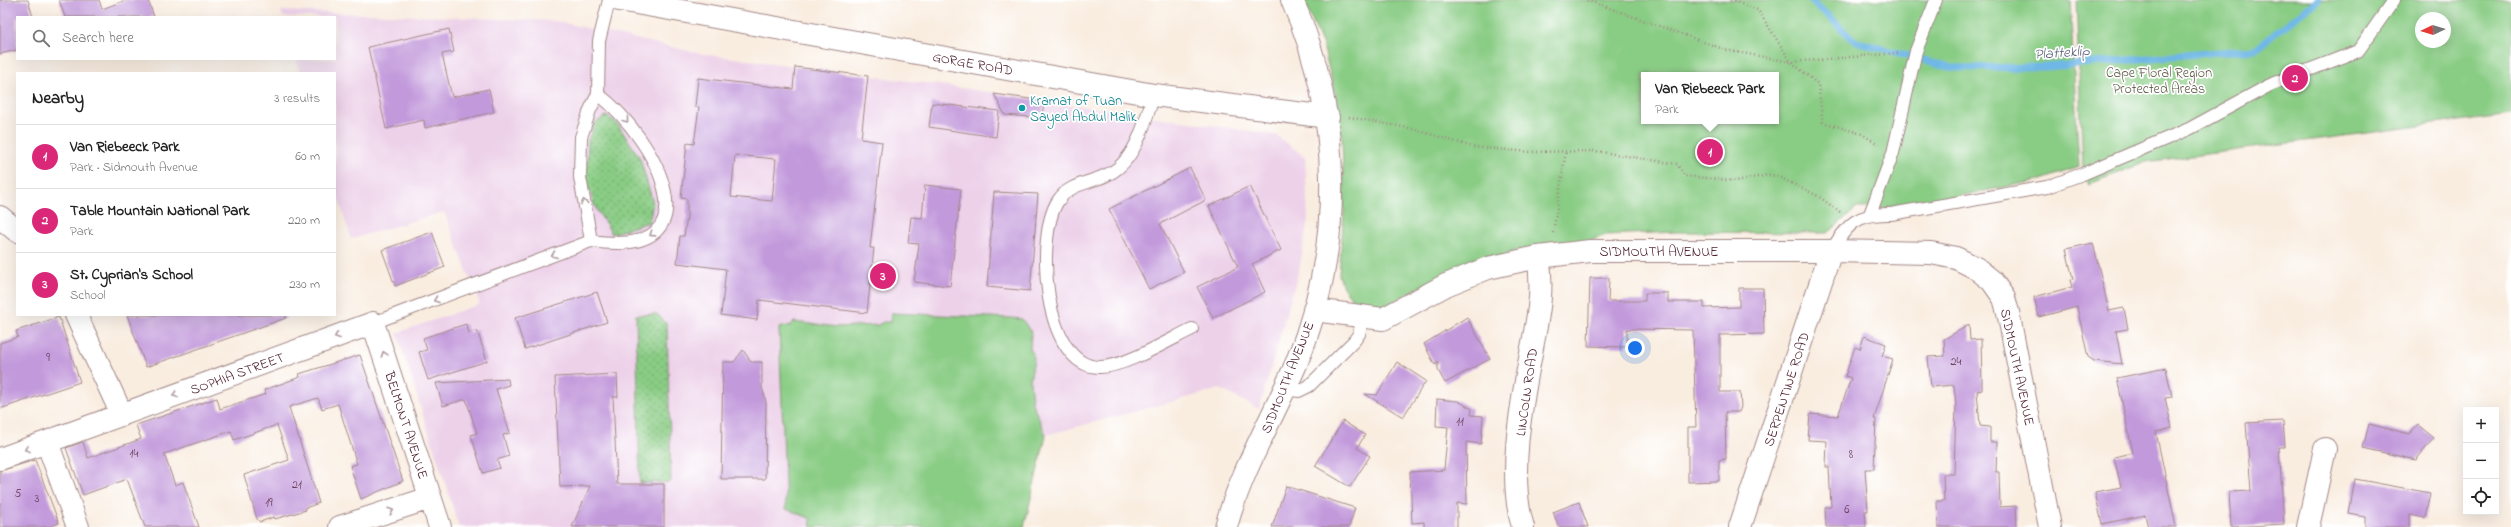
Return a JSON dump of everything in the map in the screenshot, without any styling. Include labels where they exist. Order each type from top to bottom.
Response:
[{"type":"street","name":"GORGE ROAD","points":[[619,0],[1154,95],[1327,115]]},
{"type":"street","points":[[1292,0],[1316,66],[1327,115],[1333,187],[1326,248],[1314,310]]},
{"type":"street","points":[[0,217],[16,230]]},
{"type":"street","name":"SIDMOUTH AVENUE","points":[[1226,527],[1235,494],[1285,389],[1314,310],[1363,318],[1383,319],[1446,285],[1474,273],[1546,256],[1612,250],[1831,250],[1931,253],[1956,258],[1984,273],[1999,289],[2008,312],[2050,527]]},
{"type":"street","name":"SERPENTINE ROAD","points":[[1740,527],[1831,250]]},
{"type":"street","name":"LINCOLN ROAD","points":[[1523,527],[1517,504],[1521,407],[1546,256]]},
{"type":"street","points":[[76,316],[122,415]]},
{"type":"street","name":"SOPHIA STREET","points":[[0,459],[373,323]]},
{"type":"street","name":"BELMONT AVENUE","points":[[373,323],[440,527]]},
{"type":"street","points":[[48,442],[78,527]]},
{"type":"street","points":[[2308,527],[2325,449]]},
{"type":"street","points":[[340,527],[430,498]]},
{"type":"lane","points":[[598,94],[616,108],[628,122],[654,161],[666,196],[667,210],[664,222],[656,234],[642,240],[612,244],[591,241],[580,177],[581,137],[590,110],[598,94],[599,41],[608,0]]},
{"type":"lane","points":[[1870,214],[1893,153],[1916,52],[1936,0]]},
{"type":"lane","points":[[1831,250],[1845,228],[1870,214],[1892,214],[2047,187],[2085,174],[2189,129],[2270,85],[2358,51],[2394,0]]},
{"type":"lane","points":[[1154,95],[1135,147],[1118,168],[1070,190],[1058,200],[1053,210],[1046,258],[1049,303],[1063,342],[1083,362],[1099,367],[1123,362],[1192,329]]},
{"type":"lane","name":"SOPHIA STREET","points":[[373,323],[591,241]]},
{"type":"lane","points":[[1285,389],[1299,391],[1318,378],[1354,340],[1360,330],[1363,318]]},
{"type":"path","points":[[1587,0],[1726,50],[1791,62],[1916,52]]},
{"type":"path","points":[[1730,0],[1758,10],[1791,62],[1818,84],[1823,122],[1862,134],[1893,153]]},
{"type":"path","points":[[1327,115],[1413,129],[1473,147],[1531,152],[1595,151],[1666,161],[1677,164],[1685,176],[1735,181],[1769,175],[1777,176],[1818,196],[1854,224]]},
{"type":"path","points":[[1546,256],[1552,241],[1566,151]]},
{"type":"shaded area","points":[[281,11],[555,21],[702,54],[947,86],[1276,135],[1305,157],[1308,218],[1300,266],[1259,409],[1220,389],[1046,435],[1024,527],[459,527],[397,333],[480,304],[444,212],[351,239],[336,190],[336,72],[300,72],[296,60],[336,60],[336,16],[283,16]]},
{"type":"green space","points":[[1303,0],[2070,0],[2079,167],[2041,180],[1902,207],[1857,208],[1828,233],[1678,232],[1605,235],[1588,242],[1518,250],[1433,280],[1387,305],[1368,306],[1353,300],[1343,287],[1339,275],[1344,212],[1342,137],[1336,98],[1323,45]]},
{"type":"green space","name":"Cape Floral Region Protected Areas","points":[[2076,0],[2511,0],[2511,114],[2146,162],[2089,184],[2083,169]]},
{"type":"green space","points":[[606,116],[616,122],[640,158],[653,203],[649,222],[612,234],[594,205],[586,180],[588,140],[595,123]]},
{"type":"green space","points":[[891,313],[1022,319],[1031,332],[1030,348],[1034,358],[1030,381],[1032,403],[1046,435],[1024,527],[811,527],[810,518],[786,509],[779,328],[791,325],[794,322],[838,327],[878,325],[883,322],[891,322]]},
{"type":"green space","points":[[657,314],[667,324],[671,482],[640,483],[636,315]]},
{"type":"building","points":[[0,0],[28,0],[33,16],[16,16],[16,50],[0,54]]},
{"type":"building","points":[[59,0],[99,0],[102,9],[126,0],[148,0],[154,16],[65,16]]},
{"type":"building","points":[[449,29],[454,52],[442,54],[452,97],[489,89],[494,112],[425,128],[424,120],[386,129],[368,47]]},
{"type":"building","points":[[795,67],[868,76],[861,139],[882,142],[870,248],[874,248],[867,313],[759,300],[757,320],[721,315],[726,269],[677,263],[680,236],[684,236],[687,217],[687,199],[681,198],[687,143],[694,144],[699,107],[695,107],[698,78],[793,89]],"holes":[[[735,155],[776,159],[772,201],[731,197]]]},
{"type":"building","name":"Kramat of Tuan Sayed Abdul Malik","points":[[994,94],[1044,101],[1042,118],[1005,115]]},
{"type":"building","points":[[932,103],[999,111],[996,137],[929,127]]},
{"type":"building","points":[[1190,168],[1206,200],[1160,224],[1184,272],[1149,289],[1109,209]]},
{"type":"building","points":[[925,185],[961,189],[950,286],[914,282],[919,244],[908,243],[911,217],[922,218]]},
{"type":"building","points":[[1250,186],[1281,250],[1252,264],[1265,292],[1213,318],[1197,287],[1238,267],[1209,206]]},
{"type":"building","points":[[994,192],[1038,194],[1030,291],[987,287]]},
{"type":"building","points":[[432,232],[445,267],[395,286],[382,250]]},
{"type":"building","points":[[2093,243],[2109,311],[2124,308],[2128,329],[2116,331],[2122,364],[2094,361],[2088,357],[2077,307],[2039,317],[2034,297],[2072,287],[2070,280],[2073,279],[2066,249]]},
{"type":"building","points":[[1590,278],[1609,278],[1608,301],[1645,301],[1645,293],[1668,293],[1668,302],[1704,302],[1704,308],[1739,307],[1739,288],[1763,288],[1764,334],[1720,335],[1720,392],[1740,392],[1741,407],[1739,412],[1725,412],[1726,459],[1719,460],[1719,481],[1688,482],[1688,427],[1696,427],[1693,330],[1627,329],[1627,347],[1588,346]]},
{"type":"building","points":[[597,292],[607,322],[525,349],[515,318]]},
{"type":"building","points":[[127,316],[286,316],[286,318],[146,367]]},
{"type":"building","points":[[59,317],[80,382],[0,409],[0,343],[18,337],[16,331]]},
{"type":"building","points":[[1467,317],[1490,359],[1445,383],[1438,370],[1438,361],[1435,365],[1424,344]]},
{"type":"building","points":[[466,324],[469,333],[477,330],[487,361],[428,380],[419,352],[427,350],[423,338]]},
{"type":"building","points":[[1969,325],[1970,340],[1981,339],[1982,390],[1977,391],[1980,426],[1990,427],[1990,442],[1997,442],[1996,472],[1999,472],[2000,507],[2016,506],[2017,527],[1938,527],[1937,501],[1944,501],[1943,474],[1954,474],[1956,405],[1954,385],[1931,387],[1928,357],[1945,356],[1944,339]]},
{"type":"building","points":[[1864,336],[1886,344],[1882,356],[1893,359],[1874,419],[1876,419],[1874,469],[1865,469],[1868,511],[1865,511],[1866,527],[1826,527],[1825,507],[1831,507],[1829,467],[1826,467],[1827,441],[1808,440],[1810,414],[1838,416],[1851,378],[1845,376],[1855,347],[1860,349]]},
{"type":"building","points":[[743,350],[751,362],[762,362],[762,387],[766,402],[765,479],[721,479],[723,362],[734,362]]},
{"type":"building","points":[[360,355],[403,481],[361,499],[350,466],[357,464],[338,404],[322,409],[318,398],[289,407],[319,503],[305,508],[306,510],[275,519],[274,517],[260,522],[257,519],[244,475],[289,460],[277,425],[234,440],[231,431],[164,454],[175,485],[183,482],[199,527],[145,527],[127,479],[83,495],[66,448],[83,442],[88,458],[141,439],[136,425],[217,398],[220,409],[266,394],[264,390],[300,377],[299,374]]},
{"type":"building","points":[[1397,362],[1426,381],[1403,417],[1365,394],[1377,395]]},
{"type":"building","points":[[2166,368],[2172,397],[2165,398],[2172,428],[2156,432],[2176,527],[2148,527],[2145,515],[2102,524],[2095,492],[2121,487],[2114,457],[2133,453],[2117,378]]},
{"type":"building","points":[[617,374],[618,397],[613,397],[617,484],[664,484],[664,527],[572,527],[590,486],[560,487],[555,377]]},
{"type":"building","points":[[508,379],[509,385],[496,389],[510,433],[503,435],[509,456],[497,460],[500,468],[483,473],[471,435],[477,433],[466,399],[443,406],[436,383]]},
{"type":"building","points":[[1437,399],[1458,401],[1472,409],[1471,415],[1483,416],[1481,444],[1466,442],[1467,504],[1457,503],[1457,527],[1424,527],[1424,522],[1412,523],[1410,472],[1444,470],[1448,427],[1436,426]]},
{"type":"building","points":[[1343,421],[1365,435],[1357,448],[1370,456],[1350,487],[1315,466]]},
{"type":"building","points":[[2283,421],[2285,447],[2279,447],[2284,524],[2231,527],[2229,492],[2251,491],[2246,423]]},
{"type":"building","points":[[2369,424],[2410,434],[2418,425],[2434,438],[2416,460],[2363,448]]},
{"type":"building","points":[[35,460],[59,523],[49,527],[0,527],[0,471]]},
{"type":"building","points":[[2355,479],[2430,493],[2425,518],[2410,515],[2410,527],[2365,527],[2365,517],[2349,514]]},
{"type":"building","points":[[1286,486],[1355,508],[1349,527],[1272,527]]},
{"type":"building","points":[[1579,502],[1588,527],[1559,527],[1553,512]]},
{"type":"waterway","name":"Platteklip","points":[[1811,0],[1855,41],[1953,68],[2046,67],[2255,49],[2318,0]]},
{"type":"place","name":"Table Mountain National Park","points":[[2295,78]]},
{"type":"place","name":"Kramat of Tuan Sayed Abdul Malik","points":[[1022,108]]},
{"type":"place","name":"Van Riebeeck Park","points":[[1710,152]]},
{"type":"place","name":"St. Cyprian's School","points":[[883,276]]}]
